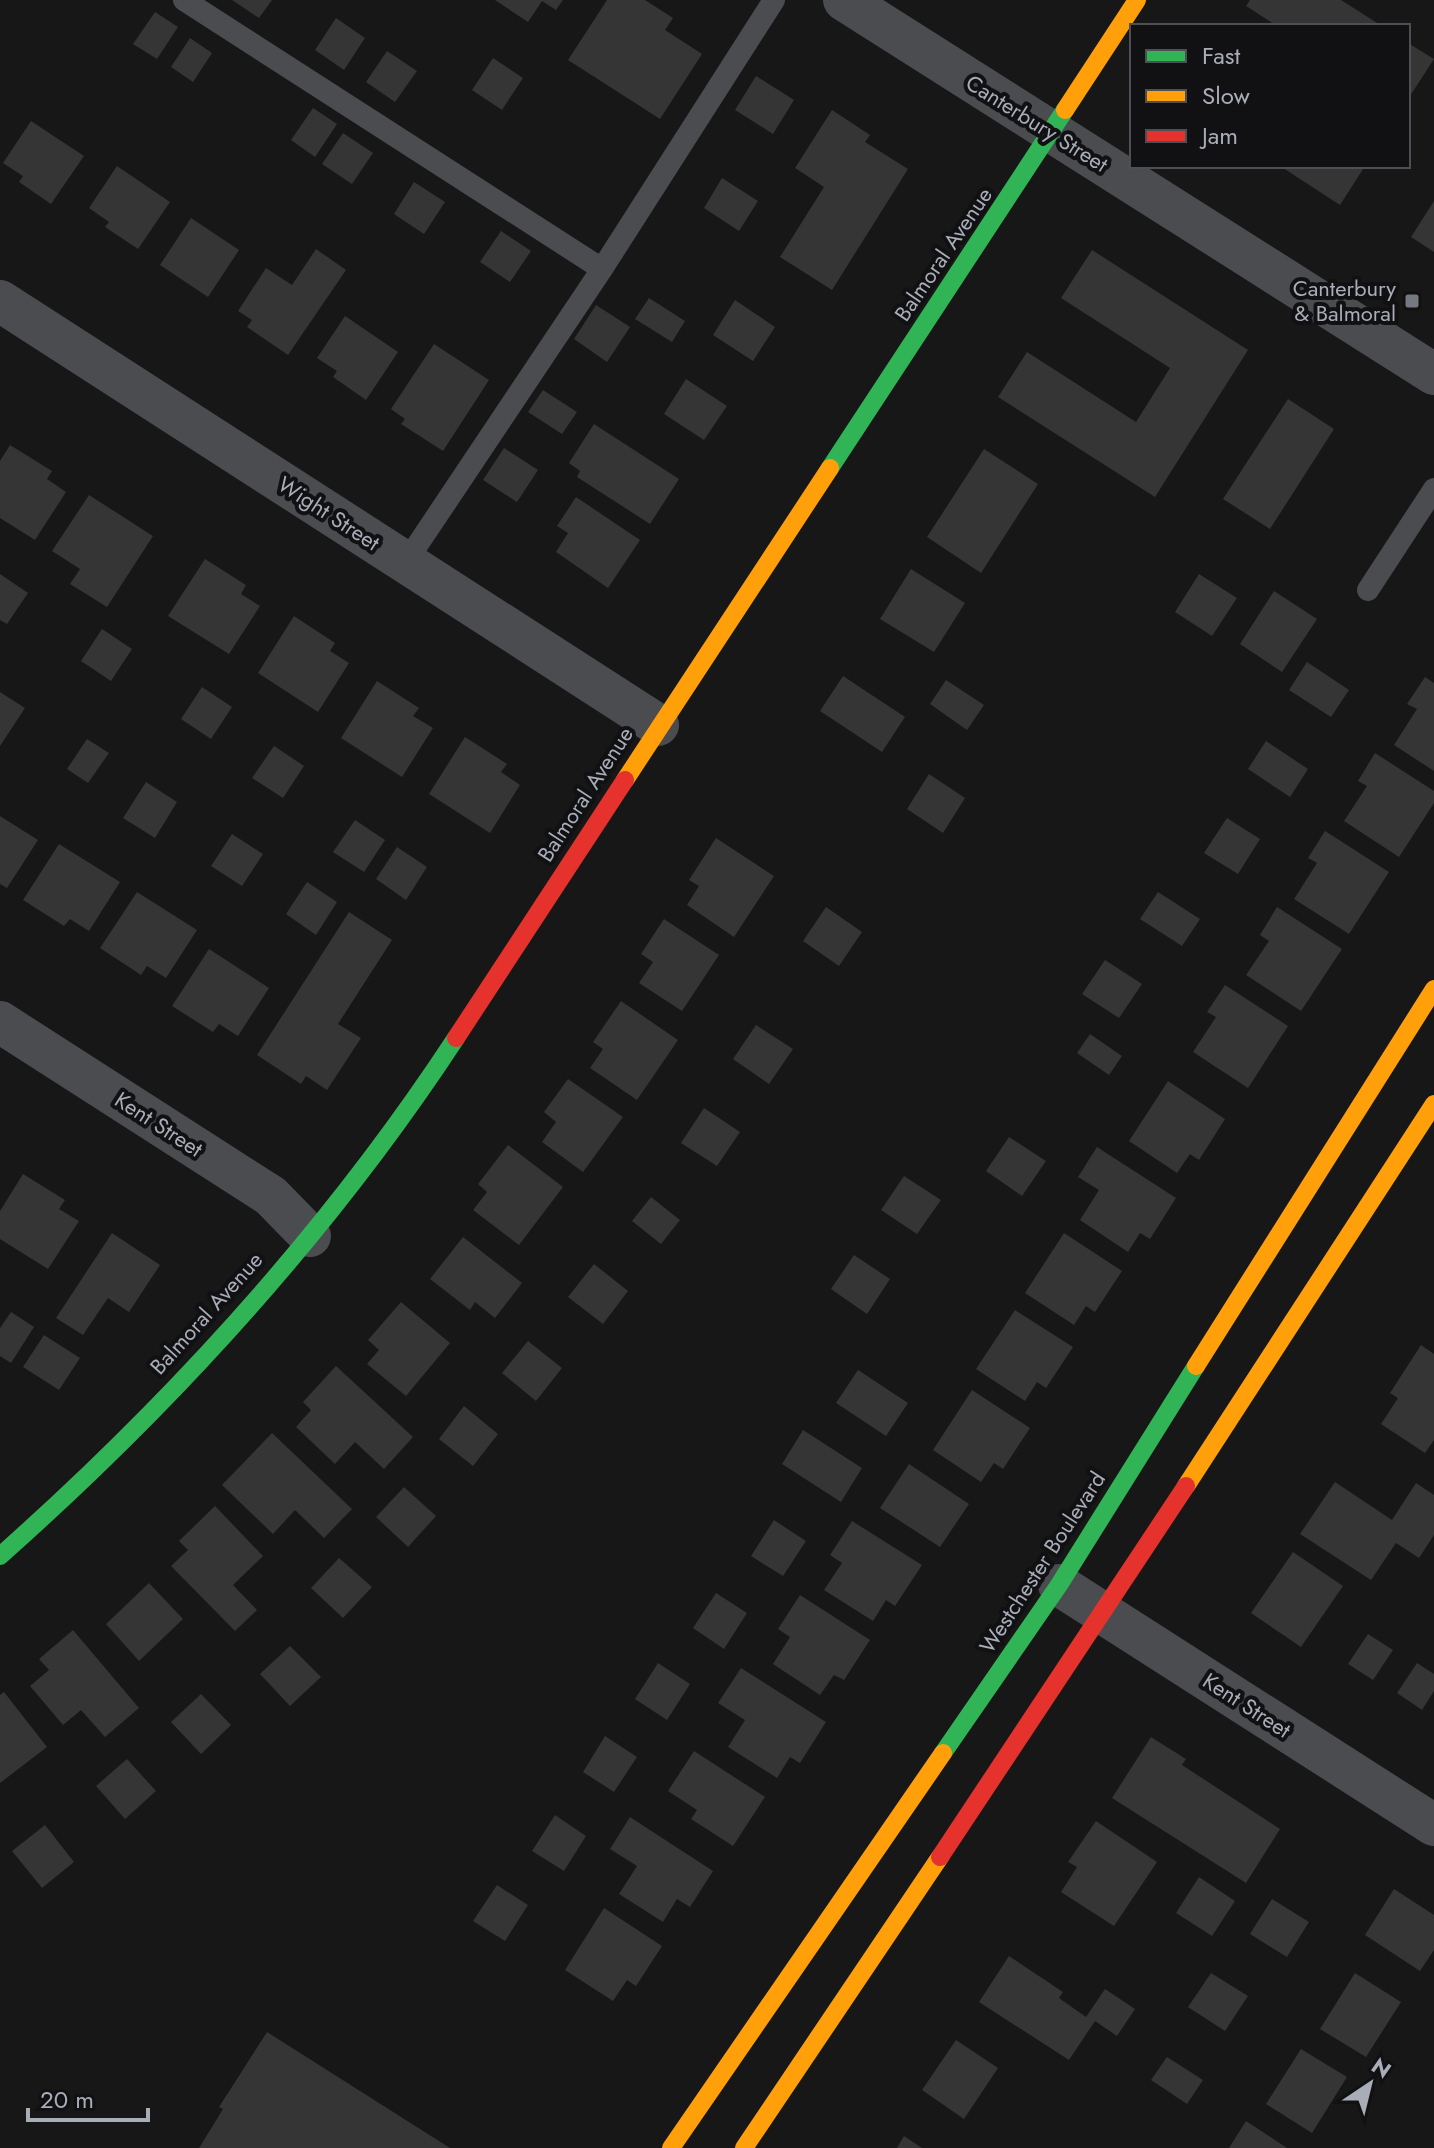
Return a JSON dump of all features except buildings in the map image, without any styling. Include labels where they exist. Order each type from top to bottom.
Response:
[{"type":"street","name":"Canterbury Street","points":[[844,0],[1434,374]]},
{"type":"street","name":"Balmoral Avenue","points":[[0,1556],[129,1433],[310,1236],[409,1110],[658,725],[1137,0]]},
{"type":"street","name":"Wight Street","points":[[0,301],[658,725]]},
{"type":"street","name":"Westchester Boulevard","points":[[671,2148],[1059,1585],[1434,989]]},
{"type":"street","name":"Kent Street","points":[[0,1022],[271,1196],[310,1236]]},
{"type":"street","points":[[744,2148],[1103,1614],[1434,1104]]},
{"type":"street","name":"Kent Street","points":[[1059,1585],[1434,1825]]},
{"type":"lane","points":[[184,0],[602,269]]},
{"type":"lane","points":[[406,562],[602,269],[774,0]]},
{"type":"lane","points":[[1368,590],[1434,489]]},
{"type":"traffic: fast","points":[[830,468],[1065,110]]},
{"type":"traffic: fast","points":[[0,1556],[126,1438],[245,1312],[356,1179],[456,1038]]},
{"type":"traffic: fast","points":[[943,1753],[1059,1585],[1196,1366]]},
{"type":"traffic: slow","points":[[1065,110],[1137,0]]},
{"type":"traffic: slow","points":[[625,780],[830,468]]},
{"type":"traffic: slow","points":[[1196,1366],[1434,989]]},
{"type":"traffic: slow","points":[[1186,1486],[1434,1104]]},
{"type":"traffic: slow","points":[[671,2148],[943,1753]]},
{"type":"traffic: slow","points":[[744,2148],[940,1857]]},
{"type":"traffic: jam","points":[[456,1038],[625,780]]},
{"type":"traffic: jam","points":[[940,1857],[1186,1486]]},
{"type":"place","name":"Canterbury & Balmoral","points":[[1412,301]]}]
